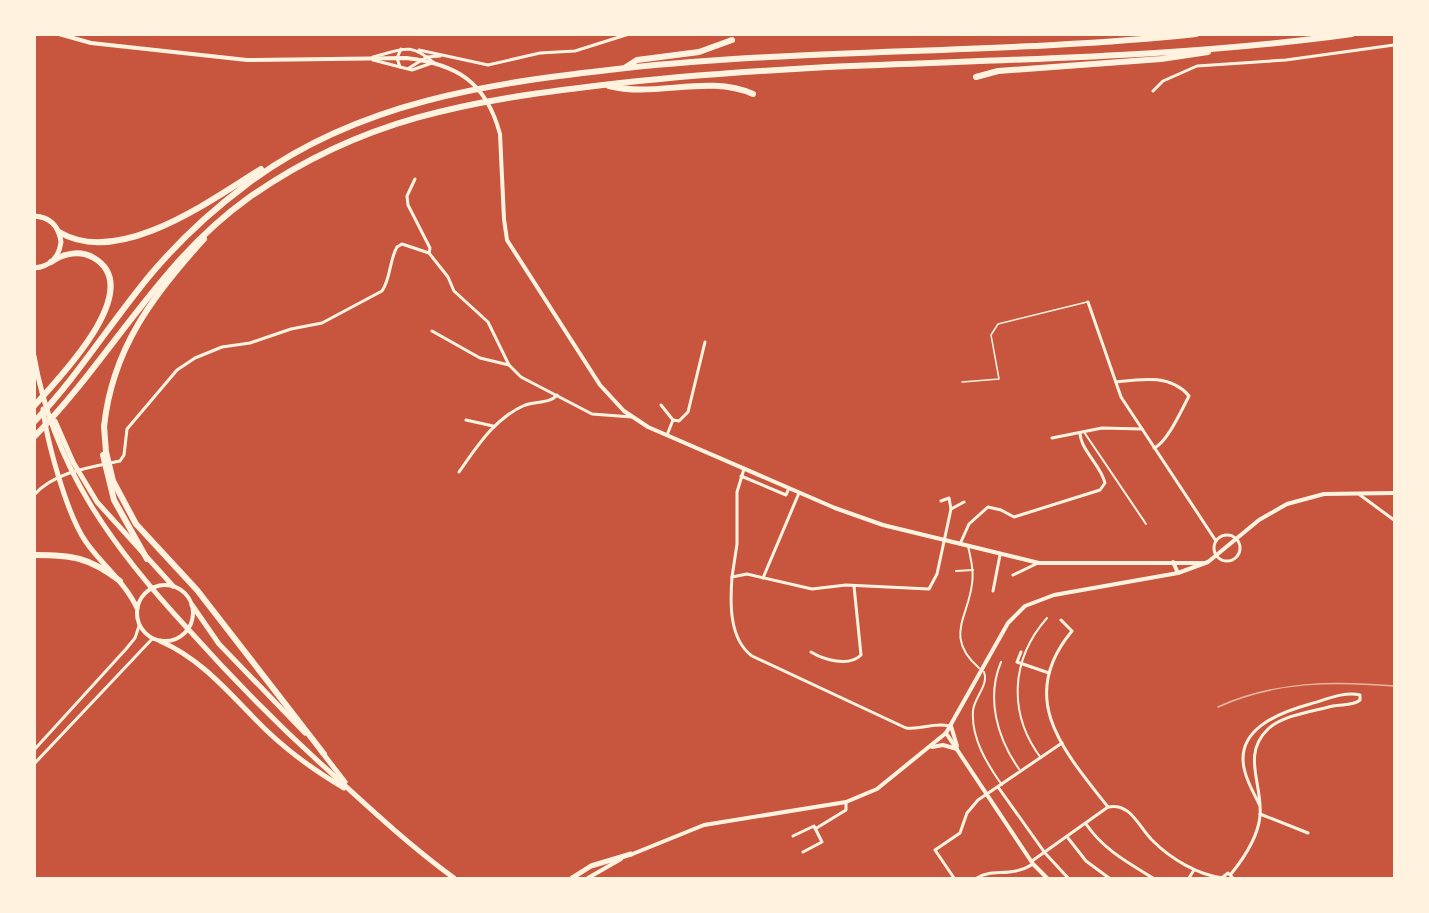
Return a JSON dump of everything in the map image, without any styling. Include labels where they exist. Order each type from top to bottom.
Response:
[{"type":"highway","points":[[34,422],[58,396],[170,253],[231,196],[296,152],[362,120],[429,98],[520,80],[623,69],[792,55],[1076,43],[1197,34]]},
{"type":"highway","points":[[34,437],[64,405],[164,276],[225,217],[271,184],[313,159],[387,126],[475,102],[606,85],[792,69],[1216,50],[1352,34]]},
{"type":"highway","points":[[623,69],[637,60],[699,52],[732,40]]},
{"type":"highway","points":[[976,77],[998,71],[1199,55],[1216,50]]},
{"type":"highway","points":[[606,85],[621,89],[722,85],[753,94]]},
{"type":"highway","points":[[34,216],[50,221],[59,232],[77,240],[98,241],[151,231],[192,212],[280,157],[296,152]]},
{"type":"highway","points":[[147,559],[114,500],[103,452],[107,400],[117,365],[128,341],[169,278],[225,217]]},
{"type":"highway","points":[[51,262],[60,249],[59,232]]},
{"type":"highway","points":[[34,268],[70,254],[87,255],[104,267],[112,286],[106,313],[34,406]]},
{"type":"highway","points":[[34,356],[48,438],[74,521],[86,543],[120,581],[137,608]]},
{"type":"highway","points":[[42,393],[86,488],[110,520],[173,586]]},
{"type":"highway","points":[[42,393],[73,476],[115,544],[163,602],[236,682],[355,795],[452,879]]},
{"type":"highway","points":[[104,426],[106,452],[113,481],[136,524],[197,590],[355,795]]},
{"type":"highway","points":[[34,555],[74,556],[86,559],[120,581]]},
{"type":"highway","points":[[192,605],[219,644],[324,754]]},
{"type":"highway","points":[[160,641],[183,651],[198,662],[267,731],[310,768],[355,795]]},
{"type":"highway","points":[[572,879],[591,866],[631,854]]},
{"type":"street","points":[[59,34],[91,43],[247,60],[397,58],[421,60],[454,70],[472,81],[496,121],[507,240],[600,385],[614,402],[634,418],[744,469],[859,518],[1000,555],[1039,563],[1204,563]]},
{"type":"street","points":[[368,58],[401,49],[419,50],[488,65],[540,53],[574,51],[628,35]]},
{"type":"street","points":[[1153,91],[1163,81],[1197,66],[1286,60],[1395,45]]},
{"type":"street","points":[[400,67],[397,58],[401,49]]},
{"type":"street","points":[[419,50],[434,63]]},
{"type":"street","points":[[408,68],[427,57],[444,56]]},
{"type":"street","points":[[368,58],[412,70],[434,63]]},
{"type":"street","points":[[415,178],[407,196],[408,205],[429,248],[429,253]]},
{"type":"street","points":[[34,495],[51,481],[86,468],[120,461],[124,455],[127,429],[177,370],[195,358],[222,347],[250,343],[291,329],[322,323],[382,291],[387,284],[391,257],[397,247],[407,245],[429,253],[448,277],[454,291],[488,322],[509,365],[526,380],[592,414],[634,418]]},
{"type":"street","points":[[1088,302],[1121,397],[1216,541]]},
{"type":"street","points":[[432,331],[480,358],[509,365]]},
{"type":"street","points":[[661,405],[674,420],[679,421],[688,412],[705,342]]},
{"type":"street","points":[[1116,382],[1155,378],[1178,387],[1189,396],[1168,434],[1159,446],[1154,448]]},
{"type":"street","points":[[459,472],[493,426],[523,406],[552,400],[557,395]]},
{"type":"street","points":[[466,420],[493,426]]},
{"type":"street","points":[[668,435],[674,420]]},
{"type":"street","points":[[1052,438],[1101,428],[1142,429]]},
{"type":"street","points":[[960,544],[969,524],[988,507],[1001,510],[1014,517],[1100,490],[1105,483],[1103,475],[1080,439],[1082,433]]},
{"type":"street","points":[[1082,433],[1146,524]]},
{"type":"street","points":[[744,469],[737,492],[737,544],[732,577],[738,642],[752,656],[906,728],[914,729],[937,723],[951,726]]},
{"type":"street","points":[[741,476],[786,495],[789,488]]},
{"type":"street","points":[[1345,491],[1364,496],[1395,520]]},
{"type":"street","points":[[588,879],[631,854],[720,821],[846,802],[878,789],[946,733],[1008,623],[1025,606],[1054,595],[1178,573],[1204,563],[1217,556],[1268,514],[1287,504],[1345,491],[1395,493]]},
{"type":"street","points":[[763,578],[799,493]]},
{"type":"street","points":[[732,577],[747,574],[812,589],[835,585],[929,589],[937,574],[951,509],[950,498],[941,501]]},
{"type":"street","points":[[951,509],[964,502]]},
{"type":"street","points":[[1226,535],[1237,539],[1240,551],[1236,558],[1224,561],[1217,556],[1214,549],[1216,541],[1226,535]]},
{"type":"street","points":[[968,546],[973,570],[972,587],[959,627],[969,657],[979,668]]},
{"type":"street","points":[[993,591],[1000,555]]},
{"type":"street","points":[[1173,562],[1178,573]]},
{"type":"street","points":[[1013,575],[1039,563]]},
{"type":"street","points":[[956,571],[973,570]]},
{"type":"street","points":[[34,750],[130,644],[139,626],[137,608],[146,592],[163,585],[173,586],[188,596],[193,614],[186,632],[170,641],[160,641],[152,639],[139,626]]},
{"type":"street","points":[[811,652],[838,661],[855,660],[861,655],[854,586]]},
{"type":"street","points":[[1041,758],[1029,742],[1017,704],[1018,681],[1022,664],[1034,636],[1047,618]]},
{"type":"street","points":[[1061,620],[1072,632],[1056,652],[1048,673],[1044,693],[1046,704],[1062,743],[1108,807]]},
{"type":"street","points":[[34,764],[152,639]]},
{"type":"street","points":[[1021,652],[1017,662],[1048,673]]},
{"type":"street","points":[[1001,662],[996,678],[995,712],[1002,736],[1019,769]]},
{"type":"street","points":[[984,672],[984,687],[973,711],[974,726],[987,762],[1000,786],[1045,853],[1068,879]]},
{"type":"street","points":[[1231,874],[1255,836],[1260,814],[1260,806],[1259,786],[1252,765],[1255,746],[1260,738],[1279,722],[1334,706],[1355,704],[1360,700],[1360,695],[1343,695],[1283,712],[1261,725],[1248,740],[1243,759],[1246,777],[1260,806]]},
{"type":"street","points":[[951,726],[958,749]]},
{"type":"street","points":[[946,733],[1033,863],[1047,879]]},
{"type":"street","points":[[954,879],[935,850],[960,833],[970,807],[1062,743]]},
{"type":"street","points":[[929,748],[944,745],[958,749]]},
{"type":"street","points":[[815,829],[846,810],[846,802]]},
{"type":"street","points":[[977,879],[985,873],[1016,873],[1108,807],[1118,805],[1129,812],[1153,841],[1194,870],[1203,875],[1223,878],[1226,873],[1231,874]]},
{"type":"street","points":[[1260,814],[1308,833]]},
{"type":"street","points":[[1086,824],[1100,842],[1117,857],[1153,879]]},
{"type":"street","points":[[793,837],[814,826],[822,842],[803,852]]},
{"type":"street","points":[[1067,837],[1086,861],[1109,879]]},
{"type":"street","points":[[1189,879],[1194,870]]},
{"type":"street","points":[[1231,874],[1233,879]]},
{"type":"lane","points":[[962,382],[999,379],[991,335],[998,324],[1088,302]]},
{"type":"railway","points":[[1218,707],[1261,692],[1305,685],[1394,686]]}]
